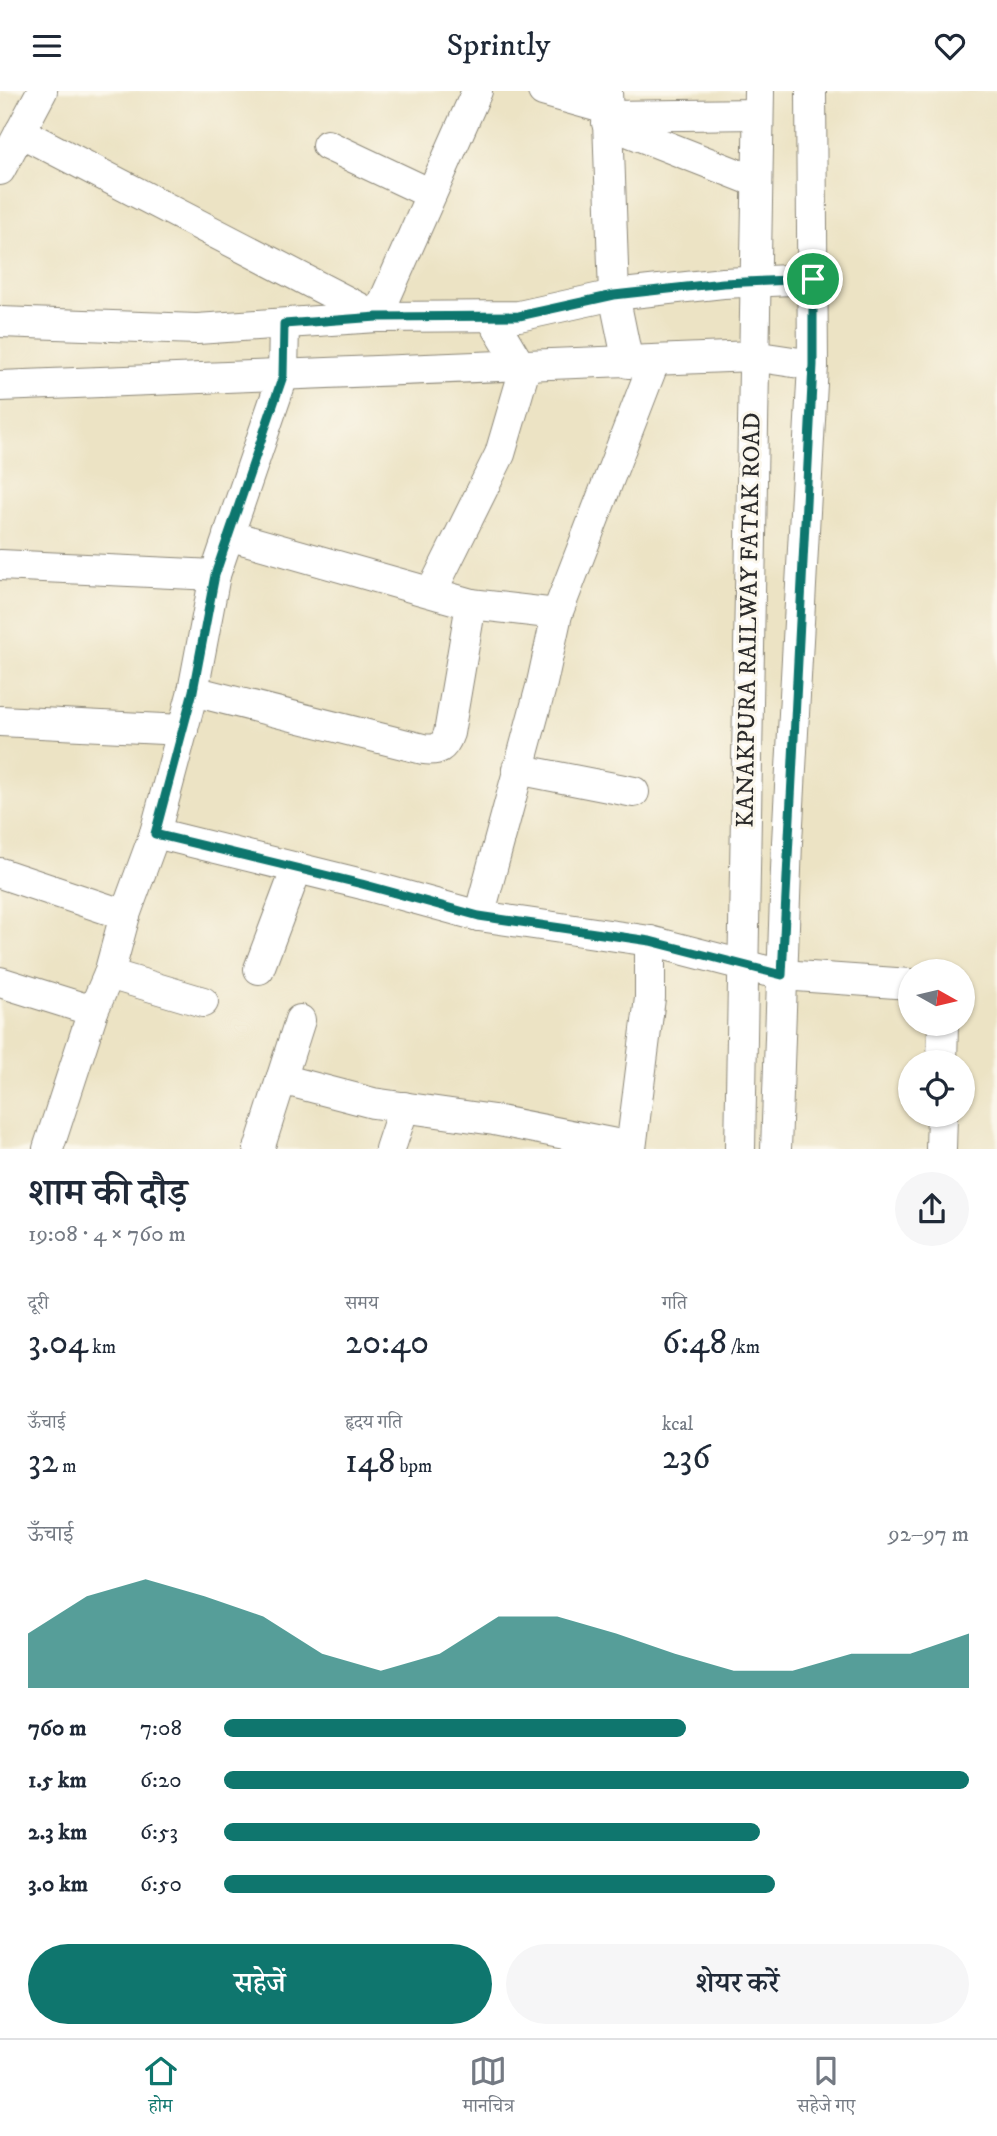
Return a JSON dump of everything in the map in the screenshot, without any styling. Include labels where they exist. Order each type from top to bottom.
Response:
[{"type":"street","points":[[0,170],[42,91]]},
{"type":"street","points":[[377,317],[477,91]]},
{"type":"street","points":[[543,91],[607,110],[757,182]]},
{"type":"street","name":"KANAKPURA RAILWAY FATAK ROAD","points":[[776,1149],[782,975],[813,365],[811,91]]},
{"type":"street","points":[[607,110],[758,102]]},
{"type":"street","name":"KANAKPURA RAILWAY FATAK ROAD","points":[[740,1149],[758,102]]},
{"type":"street","points":[[479,916],[542,683],[557,614],[641,362],[614,295],[607,110]]},
{"type":"street","points":[[20,132],[377,317]]},
{"type":"street","points":[[327,145],[431,194]]},
{"type":"street","points":[[0,322],[197,328],[377,317],[519,316],[614,295],[755,281],[813,279]]},
{"type":"street","points":[[432,591],[500,454],[524,372],[491,317]]},
{"type":"street","points":[[48,1149],[93,1011],[109,974],[125,915],[155,834],[193,691],[215,575],[283,376],[284,324]]},
{"type":"street","points":[[0,386],[753,356],[813,365]]},
{"type":"street","points":[[228,535],[471,604],[557,614]]},
{"type":"street","points":[[0,565],[215,575]]},
{"type":"street","points":[[193,691],[358,735],[435,751],[446,744],[449,733],[471,604]]},
{"type":"street","points":[[0,721],[183,730]]},
{"type":"street","points":[[517,769],[634,792]]},
{"type":"street","points":[[155,834],[479,916],[650,941],[782,975],[898,983]]},
{"type":"street","points":[[259,969],[297,868]]},
{"type":"street","points":[[0,873],[125,915]]},
{"type":"street","points":[[281,1079],[373,1103],[494,1120],[631,1148],[650,998],[650,941]]},
{"type":"street","points":[[109,974],[204,1002]]},
{"type":"street","points":[[0,982],[93,1011]]},
{"type":"street","points":[[259,1149],[300,1020]]},
{"type":"street","points":[[390,1149],[404,1107]]},
{"type":"street","points":[[941,1149],[942,1127]]},
{"type":"route","points":[[813,279],[813,365],[782,975],[650,941],[479,916],[362,884],[155,834],[193,691],[215,575],[283,376],[284,324],[377,317],[519,316],[614,295],[723,283],[813,279]]}]
